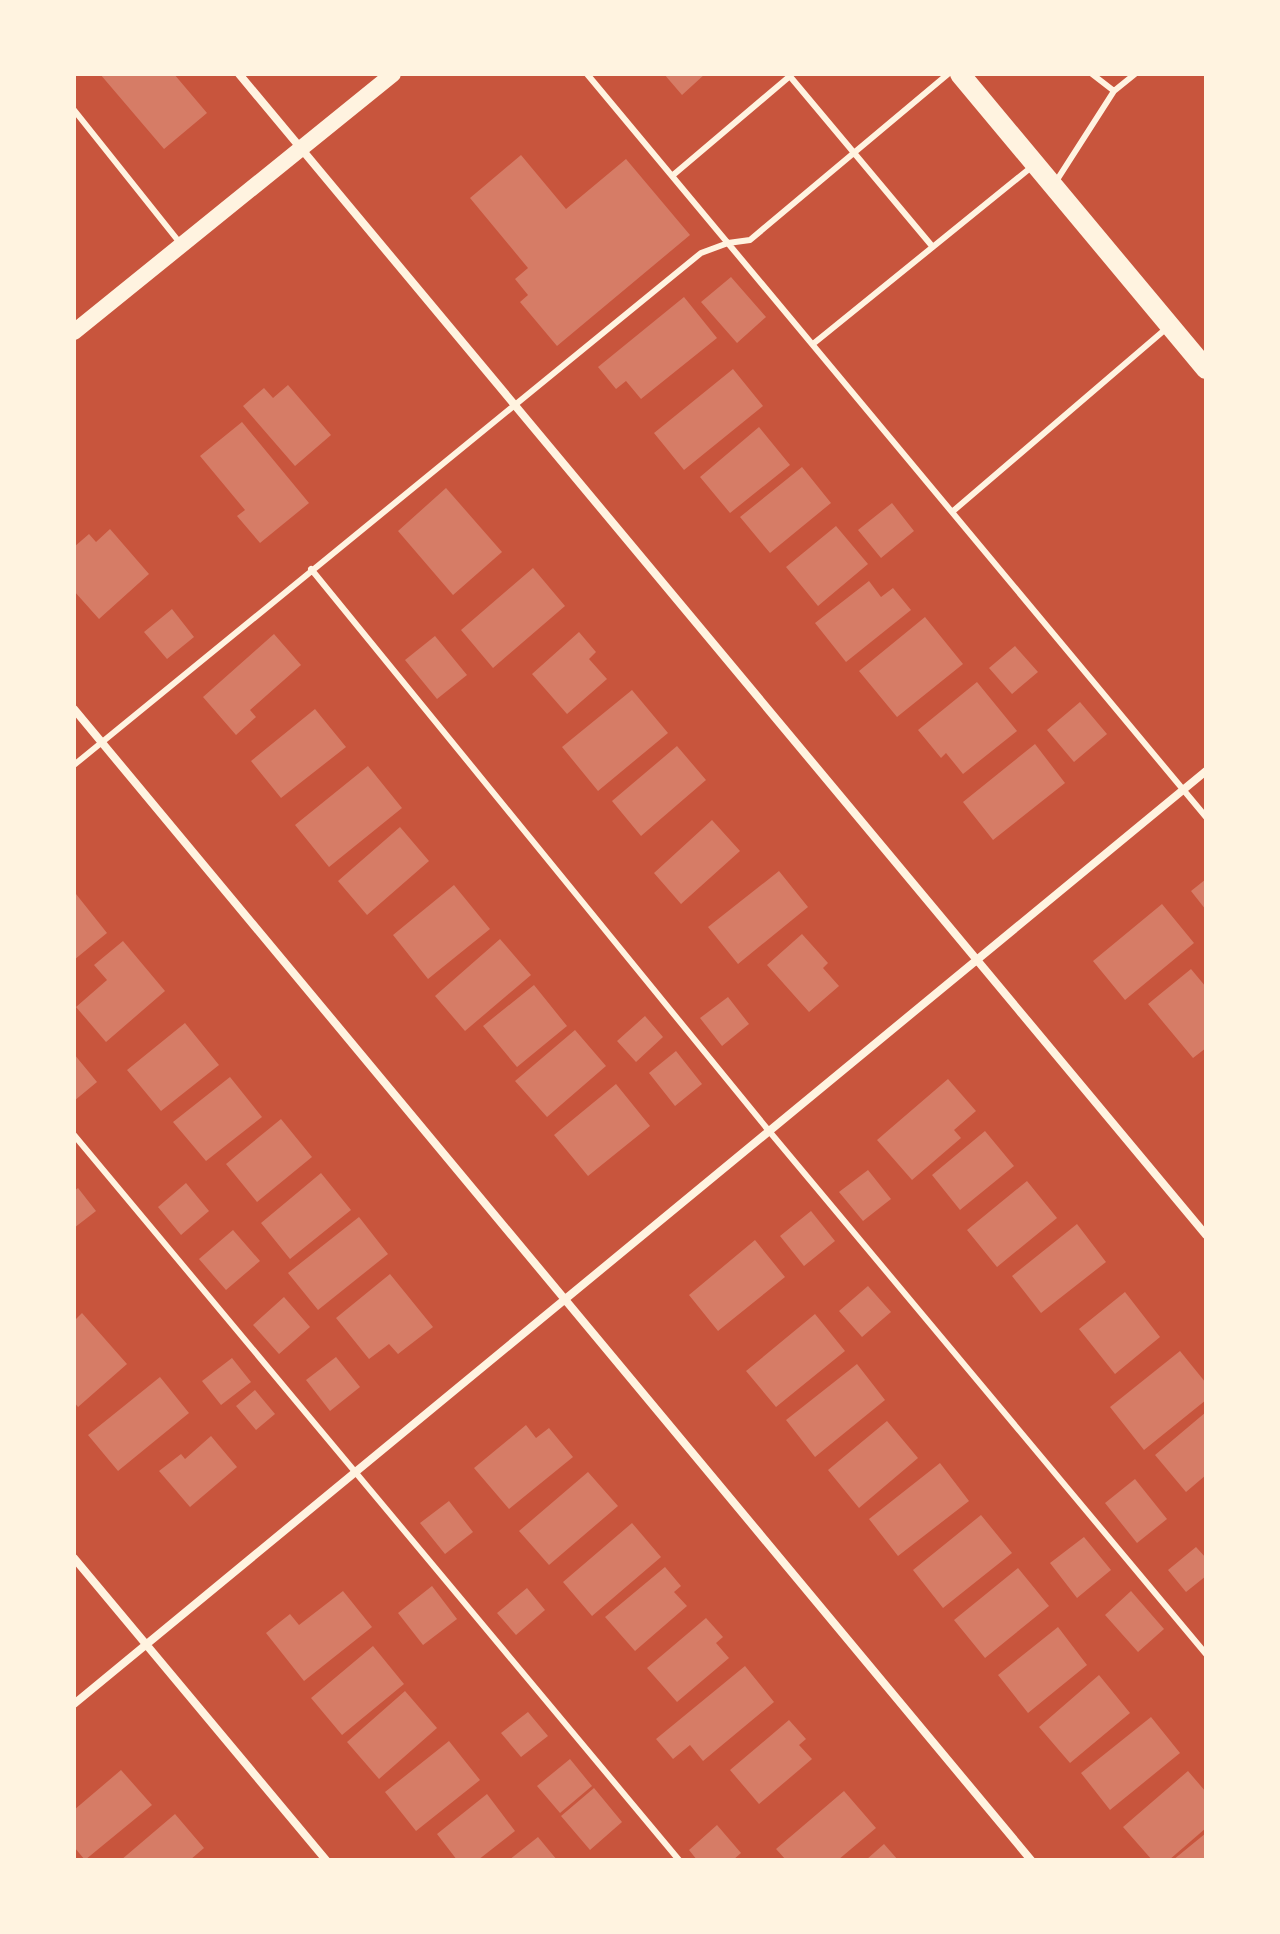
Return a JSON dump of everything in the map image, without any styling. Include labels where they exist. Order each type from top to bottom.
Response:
[{"type":"main road","points":[[74,332],[393,74]]},
{"type":"main road","points":[[960,74],[1206,369]]},
{"type":"street","points":[[239,74],[1206,1235]]},
{"type":"street","points":[[74,709],[1031,1860]]},
{"type":"street","points":[[74,1704],[1206,771]]},
{"type":"street","points":[[74,1558],[326,1860]]},
{"type":"lane","points":[[587,74],[1206,817]]},
{"type":"lane","points":[[74,765],[701,253],[728,243],[750,240],[948,74]]},
{"type":"lane","points":[[1092,74],[1114,91]]},
{"type":"lane","points":[[1053,186],[1114,91],[1135,74]]},
{"type":"lane","points":[[672,176],[789,75],[932,246]]},
{"type":"lane","points":[[74,110],[182,246]]},
{"type":"lane","points":[[813,344],[1035,164]]},
{"type":"lane","points":[[952,512],[1170,326]]},
{"type":"lane","points":[[311,569],[769,1131],[1206,1654]]},
{"type":"lane","points":[[74,1135],[679,1860]]},
{"type":"building","points":[[100,74],[174,74],[207,113],[164,149]]},
{"type":"building","points":[[664,74],[705,74],[682,95]]},
{"type":"building","points":[[521,155],[566,209],[626,159],[690,235],[557,346],[520,302],[528,295],[515,279],[528,268],[470,198]]},
{"type":"building","points":[[731,277],[766,317],[737,343],[701,302]]},
{"type":"building","points":[[684,297],[717,338],[641,399],[626,381],[616,389],[598,367]]},
{"type":"building","points":[[733,369],[763,406],[684,470],[654,433]]},
{"type":"building","points":[[288,385],[331,435],[295,466],[243,406],[264,388],[273,398]]},
{"type":"building","points":[[242,422],[309,503],[260,543],[237,516],[245,510],[200,456]]},
{"type":"building","points":[[759,427],[790,465],[730,513],[700,477]]},
{"type":"building","points":[[802,467],[831,503],[770,553],[740,517]]},
{"type":"building","points":[[446,488],[502,552],[453,595],[398,531]]},
{"type":"building","points":[[892,503],[914,531],[881,558],[858,530]]},
{"type":"building","points":[[836,526],[868,564],[818,606],[786,567]]},
{"type":"building","points":[[110,529],[149,574],[99,619],[74,591],[74,547],[89,534],[96,542]]},
{"type":"building","points":[[533,568],[565,606],[493,668],[461,630]]},
{"type":"building","points":[[869,581],[881,597],[893,588],[911,610],[846,662],[815,623]]},
{"type":"building","points":[[172,609],[194,637],[167,659],[144,632]]},
{"type":"building","points":[[925,617],[963,664],[897,717],[859,671]]},
{"type":"building","points":[[579,632],[596,652],[589,659],[607,679],[567,714],[532,674]]},
{"type":"building","points":[[274,634],[301,665],[250,710],[256,717],[236,735],[203,697]]},
{"type":"building","points":[[435,636],[467,675],[437,699],[405,660]]},
{"type":"building","points":[[1015,646],[1038,672],[1012,694],[989,668]]},
{"type":"building","points":[[977,682],[1017,731],[963,774],[946,753],[941,758],[918,730]]},
{"type":"building","points":[[632,690],[668,733],[598,791],[562,747]]},
{"type":"building","points":[[1080,702],[1107,734],[1074,762],[1047,730]]},
{"type":"building","points":[[315,709],[346,747],[281,798],[251,761]]},
{"type":"building","points":[[1035,744],[1065,783],[993,840],[963,802]]},
{"type":"building","points":[[677,746],[706,780],[641,836],[612,801]]},
{"type":"building","points":[[368,766],[402,808],[329,867],[295,825]]},
{"type":"building","points":[[712,820],[740,851],[681,904],[654,873]]},
{"type":"building","points":[[400,827],[429,861],[367,915],[338,881]]},
{"type":"building","points":[[779,871],[808,907],[738,964],[708,927]]},
{"type":"building","points":[[1206,879],[1206,910],[1191,891]]},
{"type":"building","points":[[454,885],[490,929],[428,979],[393,935]]},
{"type":"building","points":[[74,895],[107,933],[74,960]]},
{"type":"building","points":[[1162,904],[1194,943],[1125,1000],[1093,961]]},
{"type":"building","points":[[802,934],[828,963],[823,968],[839,986],[809,1012],[767,965]]},
{"type":"building","points":[[500,939],[531,975],[465,1031],[435,996]]},
{"type":"building","points":[[123,941],[165,991],[106,1042],[76,1007],[107,980],[94,965]]},
{"type":"building","points":[[1191,969],[1206,987],[1206,1048],[1193,1058],[1148,1004]]},
{"type":"building","points":[[534,985],[567,1026],[517,1067],[483,1026]]},
{"type":"building","points":[[728,997],[749,1024],[722,1046],[700,1018]]},
{"type":"building","points":[[645,1016],[663,1037],[636,1062],[617,1041]]},
{"type":"building","points":[[185,1023],[219,1065],[161,1111],[127,1070]]},
{"type":"building","points":[[575,1030],[606,1066],[547,1117],[515,1081]]},
{"type":"building","points":[[676,1051],[702,1084],[675,1106],[649,1073]]},
{"type":"building","points":[[74,1054],[97,1082],[74,1101]]},
{"type":"building","points":[[230,1077],[262,1117],[206,1161],[173,1122]]},
{"type":"building","points":[[948,1079],[976,1111],[954,1130],[961,1138],[912,1180],[877,1140]]},
{"type":"building","points":[[616,1084],[650,1126],[588,1176],[554,1135]]},
{"type":"building","points":[[281,1119],[312,1157],[257,1202],[226,1164]]},
{"type":"building","points":[[985,1131],[1014,1166],[960,1210],[932,1175]]},
{"type":"building","points":[[868,1170],[891,1199],[863,1221],[839,1192]]},
{"type":"building","points":[[321,1173],[351,1210],[290,1259],[261,1223]]},
{"type":"building","points":[[1027,1181],[1057,1218],[997,1267],[967,1230]]},
{"type":"building","points":[[186,1183],[209,1211],[181,1235],[158,1207]]},
{"type":"building","points":[[78,1188],[96,1211],[74,1228],[74,1191]]},
{"type":"building","points":[[811,1211],[835,1241],[804,1266],[780,1236]]},
{"type":"building","points":[[359,1217],[388,1254],[318,1310],[288,1273]]},
{"type":"building","points":[[1077,1224],[1106,1262],[1041,1313],[1012,1276]]},
{"type":"building","points":[[233,1230],[260,1261],[226,1290],[199,1259]]},
{"type":"building","points":[[755,1240],[785,1277],[718,1331],[689,1295]]},
{"type":"building","points":[[390,1274],[433,1327],[398,1354],[389,1344],[369,1359],[336,1318]]},
{"type":"building","points":[[868,1286],[891,1312],[862,1337],[839,1311]]},
{"type":"building","points":[[1125,1292],[1160,1337],[1115,1374],[1079,1329]]},
{"type":"building","points":[[284,1297],[310,1327],[279,1354],[253,1325]]},
{"type":"building","points":[[82,1313],[127,1364],[78,1407],[74,1402],[74,1321]]},
{"type":"building","points":[[815,1314],[845,1351],[776,1407],[746,1371]]},
{"type":"building","points":[[1180,1351],[1206,1383],[1206,1400],[1144,1450],[1110,1407]]},
{"type":"building","points":[[336,1357],[360,1387],[330,1411],[306,1380]]},
{"type":"building","points":[[232,1358],[251,1382],[221,1405],[202,1381]]},
{"type":"building","points":[[857,1364],[885,1400],[815,1457],[786,1420]]},
{"type":"building","points":[[160,1377],[189,1413],[118,1471],[88,1435]]},
{"type":"building","points":[[255,1390],[275,1414],[256,1430],[236,1406]]},
{"type":"building","points":[[1206,1412],[1206,1475],[1186,1492],[1155,1455]]},
{"type":"building","points":[[887,1421],[918,1458],[859,1508],[828,1470]]},
{"type":"building","points":[[526,1425],[536,1438],[549,1428],[573,1457],[509,1509],[474,1468]]},
{"type":"building","points":[[211,1436],[237,1467],[190,1507],[159,1471],[181,1454],[185,1459]]},
{"type":"building","points":[[940,1463],[969,1501],[898,1556],[869,1519]]},
{"type":"building","points":[[588,1472],[618,1506],[549,1565],[519,1531]]},
{"type":"building","points":[[1135,1479],[1167,1519],[1137,1543],[1105,1503]]},
{"type":"building","points":[[449,1501],[473,1532],[445,1554],[420,1523]]},
{"type":"building","points":[[981,1515],[1012,1553],[943,1608],[913,1570]]},
{"type":"building","points":[[632,1523],[661,1557],[592,1616],[563,1582]]},
{"type":"building","points":[[1084,1537],[1111,1570],[1077,1598],[1050,1563]]},
{"type":"building","points":[[1196,1547],[1206,1558],[1206,1576],[1186,1592],[1168,1570]]},
{"type":"building","points":[[665,1567],[681,1586],[674,1592],[687,1606],[635,1651],[605,1617]]},
{"type":"building","points":[[1018,1568],[1049,1606],[985,1658],[954,1620]]},
{"type":"building","points":[[432,1586],[457,1619],[423,1645],[398,1613]]},
{"type":"building","points":[[527,1588],[545,1610],[516,1635],[497,1613]]},
{"type":"building","points":[[343,1591],[372,1627],[304,1681],[266,1633],[290,1614],[299,1625]]},
{"type":"building","points":[[1131,1591],[1164,1629],[1138,1652],[1105,1615]]},
{"type":"building","points":[[706,1618],[723,1637],[716,1643],[729,1658],[677,1702],[647,1668]]},
{"type":"building","points":[[1058,1627],[1087,1665],[1028,1713],[998,1675]]},
{"type":"building","points":[[373,1646],[404,1684],[342,1735],[311,1698]]},
{"type":"building","points":[[745,1666],[774,1702],[703,1761],[690,1745],[673,1759],[656,1739]]},
{"type":"building","points":[[1099,1675],[1130,1713],[1070,1763],[1039,1727]]},
{"type":"building","points":[[405,1691],[437,1728],[379,1779],[347,1742]]},
{"type":"building","points":[[528,1712],[548,1736],[521,1757],[501,1733]]},
{"type":"building","points":[[1151,1717],[1180,1753],[1110,1810],[1081,1773]]},
{"type":"building","points":[[789,1720],[806,1739],[799,1745],[812,1759],[759,1804],[730,1770]]},
{"type":"building","points":[[449,1741],[480,1780],[416,1831],[385,1792]]},
{"type":"building","points":[[570,1759],[592,1786],[560,1813],[537,1786]]},
{"type":"building","points":[[121,1770],[152,1805],[85,1860],[74,1847],[74,1810]]},
{"type":"building","points":[[1188,1771],[1206,1792],[1206,1828],[1169,1860],[1152,1860],[1123,1827]]},
{"type":"building","points":[[594,1788],[622,1822],[590,1850],[561,1816]]},
{"type":"building","points":[[844,1791],[876,1828],[838,1860],[786,1860],[776,1849]]},
{"type":"building","points":[[487,1794],[515,1831],[478,1860],[457,1860],[437,1834]]},
{"type":"building","points":[[175,1814],[204,1848],[190,1860],[121,1860]]},
{"type":"building","points":[[717,1825],[741,1853],[733,1860],[697,1860],[689,1850]]},
{"type":"building","points":[[1206,1833],[1206,1860],[1173,1860]]},
{"type":"building","points":[[538,1837],[557,1860],[509,1860]]},
{"type":"building","points":[[884,1844],[898,1860],[866,1860]]}]
